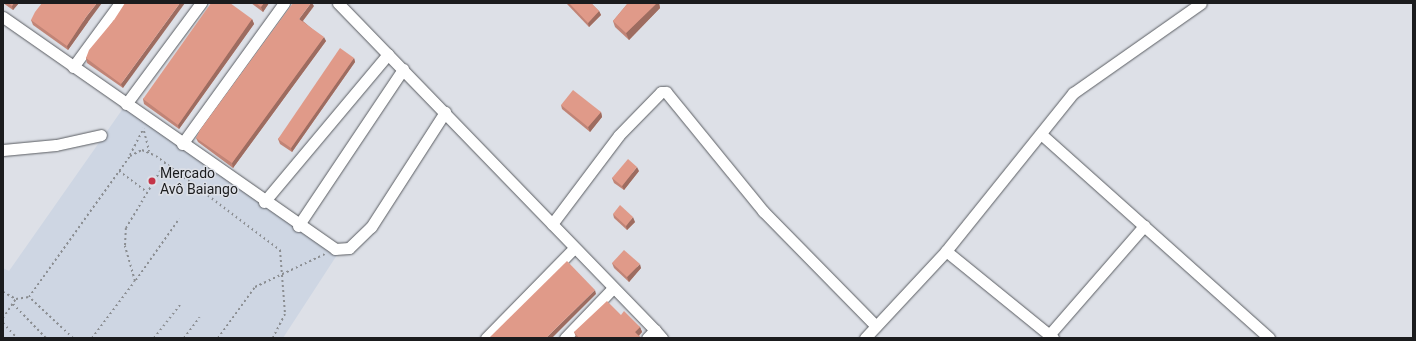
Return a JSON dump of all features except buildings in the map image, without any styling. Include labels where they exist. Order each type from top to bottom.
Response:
[{"type":"street","points":[[73,66],[120,3]]},
{"type":"street","points":[[126,104],[201,3]]},
{"type":"street","points":[[182,144],[284,3]]},
{"type":"street","points":[[338,3],[445,112],[613,288],[654,335]]},
{"type":"street","points":[[865,338],[946,251],[1083,84],[1201,3]]},
{"type":"street","points":[[3,17],[298,226],[335,249],[349,248],[370,227],[445,112]]},
{"type":"street","points":[[264,202],[388,54]]},
{"type":"street","points":[[298,226],[403,69]]},
{"type":"street","points":[[552,224],[619,135],[662,92],[666,92],[763,211],[876,326]]},
{"type":"street","points":[[1041,134],[1269,338]]},
{"type":"street","points":[[3,150],[56,145],[101,135]]},
{"type":"street","points":[[946,251],[1051,336],[1144,226]]},
{"type":"street","points":[[486,338],[574,248]]},
{"type":"street","points":[[565,338],[613,288]]},
{"type":"path","points":[[3,318],[16,300],[29,296],[130,156],[144,128],[144,140],[150,152]]},
{"type":"path","points":[[130,156],[142,150],[150,152],[272,241],[280,250],[284,274],[285,314],[273,338]]},
{"type":"path","points":[[135,281],[125,245],[126,228],[146,192],[165,163]]},
{"type":"path","points":[[119,172],[146,192]]},
{"type":"path","points":[[92,338],[179,219]]},
{"type":"path","points":[[218,338],[251,291],[335,249]]},
{"type":"path","points":[[3,292],[16,300]]},
{"type":"path","points":[[29,296],[73,338]]},
{"type":"path","points":[[13,304],[46,338]]},
{"type":"path","points":[[154,338],[180,305]]},
{"type":"path","points":[[184,338],[200,317]]},
{"type":"path","points":[[3,323],[17,338]]},
{"type":"shaded area","name":"Mercado Avô Baiango","points":[[124,107],[337,255],[283,338],[3,338],[3,268],[9,271]]},
{"type":"place","name":"Mercado Avô Baiango","points":[[152,181]]}]
